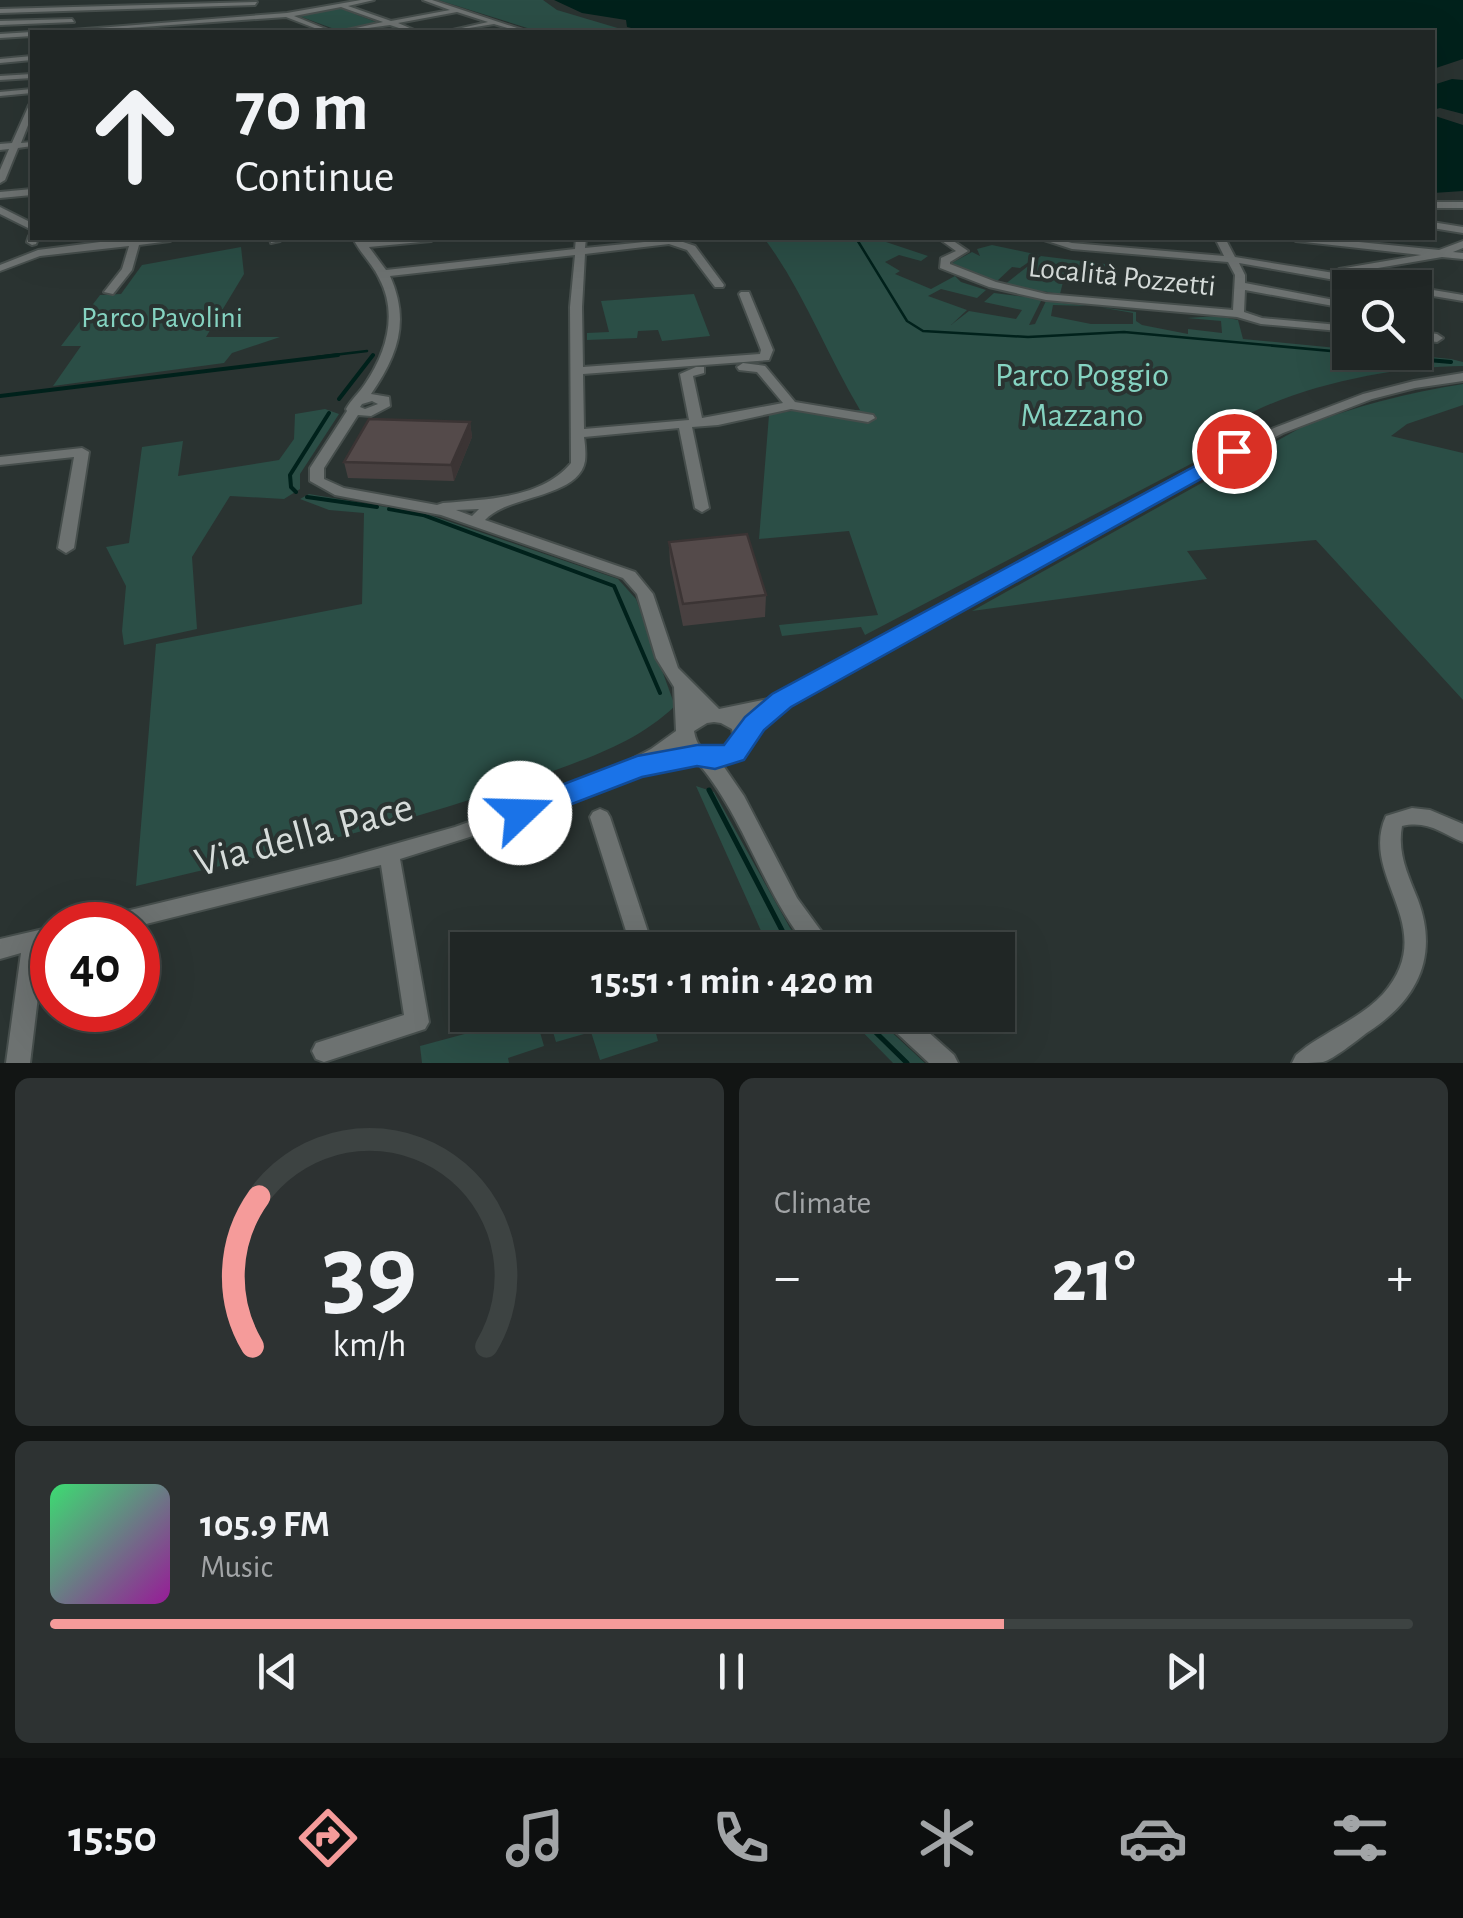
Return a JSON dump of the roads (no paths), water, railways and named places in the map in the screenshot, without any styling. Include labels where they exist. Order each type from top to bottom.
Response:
[{"type":"street","points":[[0,2],[82,0]]},
{"type":"street","points":[[71,30],[108,0]]},
{"type":"street","points":[[174,28],[184,0]]},
{"type":"street","points":[[325,0],[410,30]]},
{"type":"street","points":[[122,30],[287,16],[371,0]]},
{"type":"street","points":[[426,0],[518,30]]},
{"type":"street","points":[[0,12],[255,2],[256,30]]},
{"type":"street","points":[[351,30],[458,10]]},
{"type":"street","points":[[287,16],[325,30]]},
{"type":"street","points":[[0,24],[81,21]]},
{"type":"street","points":[[457,30],[495,22]]},
{"type":"street","points":[[0,36],[30,34]]},
{"type":"street","points":[[0,61],[30,58]]},
{"type":"street","points":[[0,76],[30,73]]},
{"type":"street","points":[[0,94],[30,92]]},
{"type":"street","points":[[0,180],[30,111]]},
{"type":"street","points":[[0,147],[30,144]]},
{"type":"street","points":[[0,195],[30,192]]},
{"type":"street","points":[[1435,205],[1463,206]]},
{"type":"street","points":[[0,210],[30,225]]},
{"type":"street","points":[[1435,225],[1463,230]]},
{"type":"street","points":[[0,267],[32,240],[35,248],[48,251]]},
{"type":"street","points":[[0,267],[48,251],[136,240],[127,270],[109,292]]},
{"type":"street","points":[[944,266],[945,260],[963,252],[947,240]]},
{"type":"street","points":[[1051,240],[1083,247],[1230,259],[1332,275]]},
{"type":"street","name":"Località Pozzetti","points":[[1221,240],[1242,286],[1238,314]]},
{"type":"street","points":[[1316,240],[1463,256]]},
{"type":"street","points":[[360,241],[392,293],[395,330],[375,390],[357,405],[317,468],[316,481],[340,492],[476,521],[634,578],[643,592],[662,654],[683,687],[718,716],[740,726],[742,743],[732,792]]},
{"type":"street","points":[[383,274],[580,244],[663,241],[691,248],[719,286]]},
{"type":"street","points":[[476,521],[571,475],[580,454],[580,244]]},
{"type":"street","name":"Località Pozzetti","points":[[956,244],[930,260],[993,286],[1050,298],[1238,314],[1332,327]]},
{"type":"street","points":[[1326,274],[1447,253],[1463,244]]},
{"type":"street","name":"Località Pozzetti","points":[[1242,286],[1332,303]]},
{"type":"street","points":[[1432,293],[1463,298]]},
{"type":"street","points":[[577,371],[765,357],[768,350],[744,294]]},
{"type":"street","points":[[1432,337],[1437,338]]},
{"type":"street","points":[[702,508],[686,378],[693,370],[760,368],[791,405]]},
{"type":"street","points":[[701,756],[726,757],[742,743],[754,724],[781,701],[1295,420],[1385,390],[1463,377]]},
{"type":"street","points":[[343,430],[385,404],[375,390]]},
{"type":"street","points":[[357,405],[372,413]]},
{"type":"street","points":[[579,432],[690,424],[791,405],[868,418]]},
{"type":"street","points":[[0,461],[82,452],[66,548]]},
{"type":"street","points":[[424,507],[513,500]]},
{"type":"street","points":[[508,532],[503,517],[513,500]]},
{"type":"street","points":[[683,687],[686,746],[701,756],[732,792],[803,932]]},
{"type":"street","points":[[686,730],[699,718],[781,701]]},
{"type":"street","name":"Via della Pace","points":[[637,767],[686,730]]},
{"type":"street","name":"Via della Pace","points":[[160,910],[389,852],[520,813],[637,767],[701,756]]},
{"type":"street","points":[[1304,1063],[1328,1042],[1392,1001],[1412,963],[1418,940],[1416,920],[1389,842],[1393,821],[1418,814],[1463,834]]},
{"type":"street","points":[[600,818],[637,932]]},
{"type":"street","points":[[324,1051],[417,1022],[389,852]]},
{"type":"street","points":[[0,949],[30,942]]},
{"type":"street","points":[[18,1063],[30,1003]]},
{"type":"street","points":[[912,1032],[946,1063]]},
{"type":"waterway","points":[[857,240],[907,321],[923,331],[1028,337],[1124,332],[1332,351]]},
{"type":"waterway","points":[[317,357],[367,351]]},
{"type":"waterway","points":[[0,396],[338,355]]},
{"type":"waterway","points":[[339,399],[373,355]]},
{"type":"waterway","points":[[1432,360],[1451,362]]},
{"type":"waterway","points":[[296,492],[291,487],[290,475],[329,413]]},
{"type":"waterway","points":[[307,497],[377,507]]},
{"type":"waterway","points":[[389,509],[423,515],[614,586],[660,693]]},
{"type":"waterway","points":[[709,790],[783,932]]},
{"type":"waterway","points":[[875,1032],[907,1063]]},
{"type":"park label","name":"Parco Pavolini","points":[[162,318]]},
{"type":"park label","name":"Parco Poggio Mazzano","points":[[1082,395]]}]
